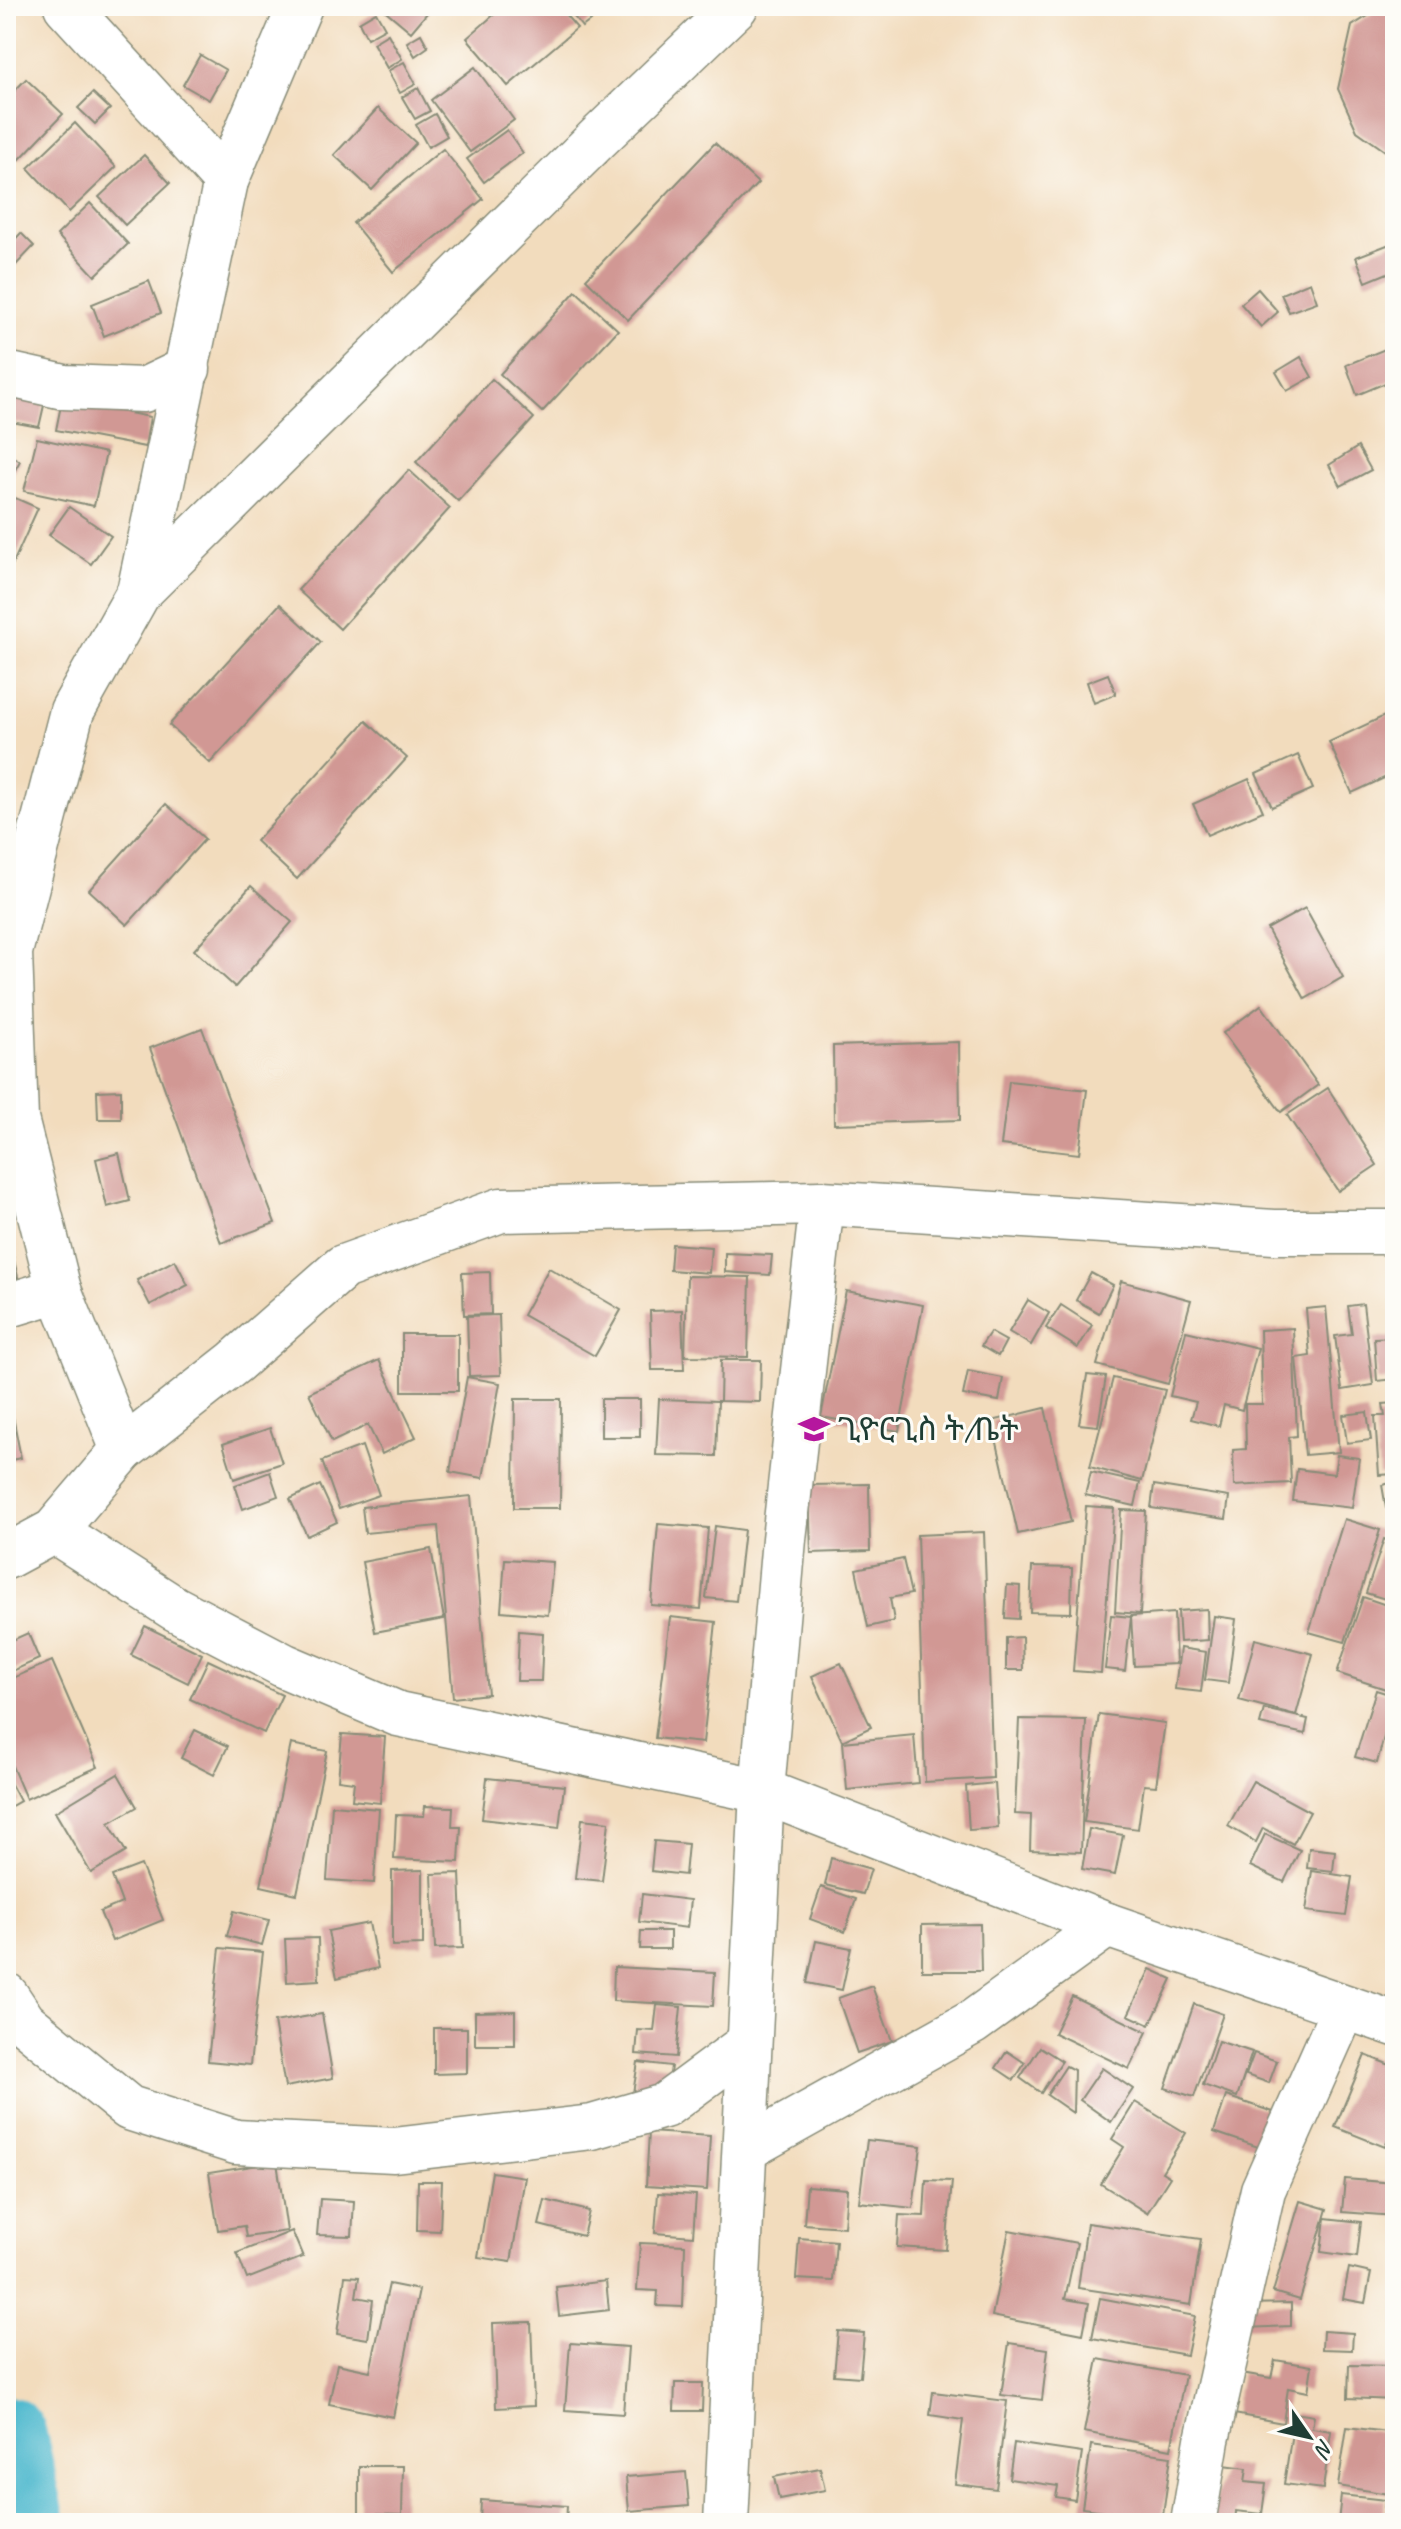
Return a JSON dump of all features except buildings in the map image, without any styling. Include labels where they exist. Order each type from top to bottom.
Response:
[{"type":"street","points":[[66,6],[226,181]]},
{"type":"street","points":[[139,592],[226,181],[300,6]]},
{"type":"street","points":[[123,1450],[59,1290],[16,1119],[10,932],[72,711],[139,592],[736,6]]},
{"type":"street","points":[[6,374],[64,387],[144,390],[188,369]]},
{"type":"street","points":[[6,1557],[54,1531],[123,1450],[235,1362],[343,1267],[501,1210],[822,1203],[1274,1232],[1395,1232]]},
{"type":"street","points":[[726,2523],[747,2148],[748,2044],[762,1791],[784,1539],[822,1203]]},
{"type":"street","points":[[6,1306],[59,1290]]},
{"type":"street","points":[[54,1531],[188,1616],[285,1666],[398,1714],[762,1791],[1107,1925],[1395,2024]]},
{"type":"street","points":[[747,2148],[973,2022],[1107,1925]]},
{"type":"street","points":[[6,1995],[24,2022],[129,2108],[236,2142],[394,2150],[592,2127],[664,2106],[748,2044]]},
{"type":"street","points":[[1193,2523],[1207,2440],[1263,2190],[1344,2008]]},
{"type":"waterway","points":[[6,2437],[25,2523]]},
{"type":"place","name":"ጊዮርጊስ ት/ቤት","points":[[814,1429]]}]
